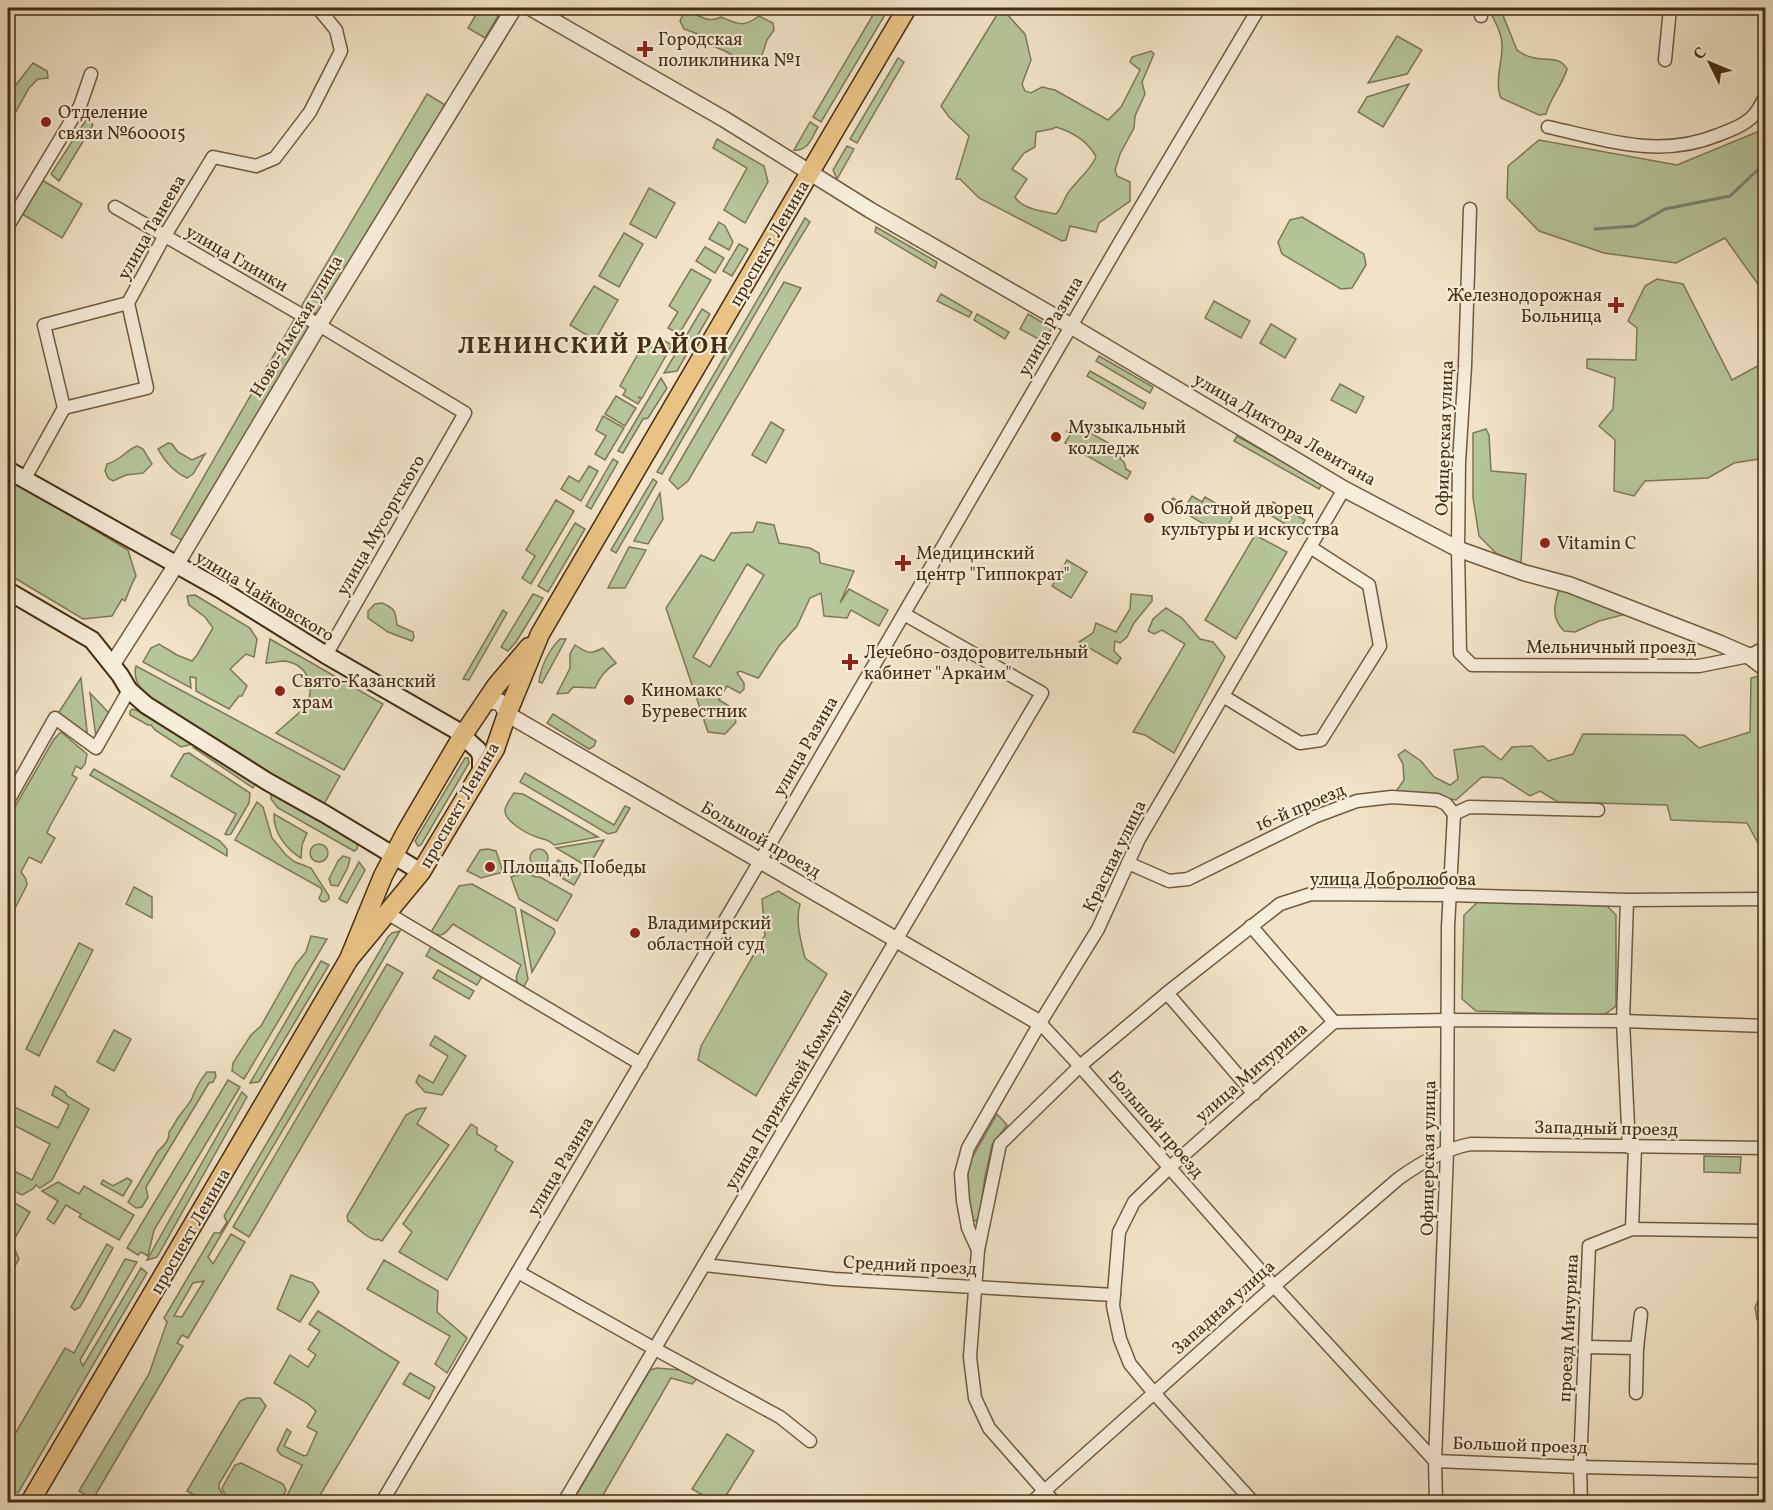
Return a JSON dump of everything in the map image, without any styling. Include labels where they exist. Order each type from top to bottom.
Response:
[{"type":"main road","name":"проспект Ленина","points":[[349,959],[421,872],[495,749],[540,634],[907,8]]},
{"type":"main road","name":"улица Чайковского","points":[[8,470],[223,591],[326,655],[463,735],[481,756],[481,772]]},
{"type":"main road","points":[[8,591],[92,640],[129,690],[146,705],[268,782],[421,872]]},
{"type":"main road","name":"проспект Ленина","points":[[30,1503],[349,959],[405,832],[463,735],[496,686],[540,634]]},
{"type":"street","name":"улица Танеева","points":[[64,408],[44,325],[128,303],[164,237],[213,157],[256,166],[275,158],[310,112],[341,51],[336,30],[318,8]]},
{"type":"street","name":"Ново-Ямская улица","points":[[112,665],[176,565],[514,8]]},
{"type":"street","name":"улица Диктора Левитана","points":[[531,8],[724,119],[870,210],[1071,326],[1344,489],[1458,549],[1525,573],[1570,585],[1749,656],[1766,669]]},
{"type":"street","name":"улица Разина","points":[[382,1503],[1259,8]]},
{"type":"street","points":[[1665,60],[1670,8]]},
{"type":"street","points":[[8,226],[80,106],[91,74]]},
{"type":"street","points":[[1548,127],[1644,147],[1673,147],[1702,142],[1744,124],[1755,114],[1766,95]]},
{"type":"street","name":"улица Глинки","points":[[115,207],[320,325],[465,413]]},
{"type":"street","name":"Офицерская улица","points":[[1470,209],[1458,549],[1460,653],[1472,665]]},
{"type":"street","points":[[24,480],[64,408],[147,388],[128,303]]},
{"type":"street","name":"улица Мусоргского","points":[[326,655],[465,413]]},
{"type":"street","name":"Красная улица","points":[[978,1250],[968,1228],[963,1201],[961,1174],[968,1148],[1040,1023],[1098,929],[1139,839],[1344,489]]},
{"type":"street","points":[[1223,696],[1300,744],[1321,740],[1380,646],[1369,585],[1310,547]]},
{"type":"street","name":"улица Парижской Коммуны","points":[[564,1503],[1042,693],[903,614]]},
{"type":"street","name":"Мельничный проезд","points":[[1472,665],[1699,666],[1749,656],[1766,646]]},
{"type":"street","points":[[8,801],[55,718],[96,748],[129,690]]},
{"type":"street","name":"Большой проезд","points":[[486,701],[500,702],[507,714],[1040,1023],[1274,1286],[1435,1461],[1766,1471]]},
{"type":"street","name":"16-й проезд","points":[[1128,863],[1169,880],[1188,879],[1314,817],[1357,801],[1392,797],[1437,800],[1446,804],[1454,814]]},
{"type":"street","points":[[1454,814],[1469,807],[1598,810]]},
{"type":"street","name":"Офицерская улица","points":[[1436,1503],[1435,1461],[1447,1152],[1449,895],[1454,814]]},
{"type":"street","name":"улица Добролюбова","points":[[1080,1066],[1167,993],[1280,904],[1311,894],[1627,900],[1766,899]]},
{"type":"street","points":[[1627,900],[1623,1022],[1632,1147],[1632,1229],[1766,1231]]},
{"type":"street","points":[[387,914],[641,1064]]},
{"type":"street","points":[[1251,926],[1334,1022]]},
{"type":"street","points":[[1167,993],[1254,1094]]},
{"type":"street","name":"улица Мичурина","points":[[1252,1503],[1130,1364],[1120,1339],[1113,1306],[1119,1232],[1134,1202],[1168,1168],[1334,1022],[1449,1020],[1766,1026]]},
{"type":"street","name":"Красная улица","points":[[1054,1503],[989,1428],[975,1398],[970,1357],[978,1250],[1000,1144],[1080,1066]]},
{"type":"street","name":"Западный проезд","points":[[1447,1152],[1471,1144],[1766,1148]]},
{"type":"street","name":"Западная улица","points":[[1032,1503],[1274,1286],[1398,1179],[1418,1165],[1447,1152]]},
{"type":"street","name":"проезд Мичурина","points":[[1581,1503],[1580,1467],[1590,1246],[1632,1229]]},
{"type":"street","name":"Средний проезд","points":[[705,1264],[834,1279],[1114,1295]]},
{"type":"street","points":[[518,1272],[780,1417],[810,1441]]},
{"type":"street","points":[[1636,1393],[1636,1348],[1641,1314]]},
{"type":"street","points":[[1586,1347],[1636,1348]]},
{"type":"green space","points":[[480,8],[503,8],[485,38],[468,28]]},
{"type":"green space","points":[[877,8],[889,8],[821,122],[813,117]]},
{"type":"green space","points":[[1489,8],[1500,8],[1517,50],[1533,58],[1561,62],[1567,69],[1546,114],[1539,115],[1501,98],[1498,85],[1502,39]]},
{"type":"green space","points":[[684,12],[711,20],[721,17],[740,24],[759,16],[773,23],[774,30],[767,40],[759,64],[752,65],[713,46],[698,34],[684,29],[680,21]]},
{"type":"green space","points":[[998,13],[1006,13],[1025,34],[1031,60],[1022,84],[1025,91],[1031,93],[1042,87],[1055,90],[1108,120],[1121,107],[1140,70],[1130,62],[1132,57],[1151,51],[1154,54],[1142,82],[1145,94],[1135,116],[1134,128],[1120,154],[1115,170],[1117,176],[1130,182],[1130,201],[1099,223],[1096,232],[1070,226],[1066,240],[1062,241],[979,198],[960,179],[956,179],[969,136],[941,106]],"holes":[[[1056,127],[1074,134],[1093,151],[1096,157],[1068,193],[1056,214],[1027,207],[1018,201],[1015,197],[1027,179],[1012,169],[1024,153],[1035,147],[1036,132]]]},
{"type":"green space","points":[[1397,36],[1422,50],[1407,74],[1368,83]]},
{"type":"green space","points":[[898,58],[904,62],[857,143],[850,139]]},
{"type":"green space","points":[[33,63],[47,71],[48,78],[38,79],[29,88],[8,126],[8,95]]},
{"type":"green space","points":[[1409,84],[1383,127],[1358,112],[1367,97]]},
{"type":"green space","points":[[427,94],[447,106],[321,317],[302,305]]},
{"type":"green space","points":[[86,120],[93,125],[59,181],[51,174]]},
{"type":"green space","points":[[810,122],[818,127],[803,149],[794,150]]},
{"type":"green space","points":[[1762,130],[1766,140],[1765,294],[1725,238],[1676,263],[1604,253],[1539,231],[1507,198],[1508,166],[1539,140],[1677,165]]},
{"type":"green space","points":[[717,139],[764,166],[768,182],[745,223],[724,210],[747,168],[713,148]]},
{"type":"green space","points":[[847,146],[854,149],[837,179],[833,170]]},
{"type":"green space","points":[[42,180],[82,204],[62,238],[22,214]]},
{"type":"green space","points":[[649,188],[675,203],[656,238],[630,224]]},
{"type":"green space","points":[[1302,217],[1364,254],[1366,265],[1352,288],[1341,289],[1282,254],[1278,242],[1290,220]]},
{"type":"green space","points":[[805,218],[810,222],[662,474],[657,472]]},
{"type":"green space","points":[[719,222],[725,226],[733,242],[729,250],[709,239]]},
{"type":"green space","points":[[876,227],[937,262],[935,268],[875,232]]},
{"type":"green space","points":[[624,233],[643,244],[619,287],[599,276]]},
{"type":"green space","points":[[739,244],[748,249],[732,276],[723,271]]},
{"type":"green space","points":[[705,247],[724,258],[715,273],[696,261]]},
{"type":"green space","points":[[691,269],[711,280],[679,334],[668,328],[678,312],[669,306]]},
{"type":"green space","points":[[1657,279],[1683,284],[1732,380],[1765,362],[1765,458],[1734,463],[1708,478],[1645,481],[1634,496],[1614,491],[1615,440],[1599,426],[1613,409],[1615,378],[1587,368],[1587,359],[1636,360],[1637,328],[1628,321],[1645,286]]},
{"type":"green space","points":[[784,282],[801,288],[688,481],[678,489],[669,480]]},
{"type":"green space","points":[[594,286],[618,300],[595,340],[570,325]]},
{"type":"green space","points":[[941,294],[972,312],[969,317],[937,301]]},
{"type":"green space","points":[[1214,301],[1250,321],[1241,338],[1205,318]]},
{"type":"green space","points":[[702,309],[710,314],[677,371],[664,373]]},
{"type":"green space","points":[[977,314],[1009,332],[1005,339],[974,320]]},
{"type":"green space","points":[[1028,314],[1052,328],[1044,342],[1020,329]]},
{"type":"green space","points":[[295,318],[311,327],[187,543],[171,534]]},
{"type":"green space","points":[[1271,324],[1296,339],[1285,358],[1260,343]]},
{"type":"green space","points":[[663,340],[672,345],[642,398],[638,397],[641,399],[638,404],[623,395],[626,390],[620,386],[644,343],[657,350]]},
{"type":"green space","points":[[1099,356],[1153,387],[1150,393],[1096,361]]},
{"type":"green space","points":[[1090,371],[1146,403],[1143,409],[1087,376]]},
{"type":"green space","points":[[661,378],[667,388],[648,418],[643,419],[623,453],[618,451]]},
{"type":"green space","points":[[1340,384],[1364,397],[1356,413],[1331,400]]},
{"type":"green space","points":[[616,396],[636,408],[625,426],[605,414]]},
{"type":"green space","points":[[603,416],[624,428],[605,460],[595,454],[606,436],[596,430]]},
{"type":"green space","points":[[771,422],[784,430],[766,463],[752,455]]},
{"type":"green space","points":[[1075,424],[1124,452],[1120,459],[1124,462],[1126,469],[1131,472],[1127,479],[1065,443],[1070,435],[1066,432]]},
{"type":"green space","points":[[1486,429],[1489,435],[1491,471],[1526,474],[1521,563],[1497,554],[1479,536],[1473,498],[1473,433]]},
{"type":"green space","points":[[1237,436],[1322,484],[1319,489],[1234,441]]},
{"type":"green space","points":[[168,443],[192,460],[205,454],[193,474],[187,478],[170,466],[158,449]]},
{"type":"green space","points":[[137,446],[143,449],[152,464],[143,473],[126,475],[113,481],[108,478],[105,471],[107,464]]},
{"type":"green space","points":[[613,459],[618,462],[591,509],[586,506]]},
{"type":"green space","points":[[589,466],[598,471],[581,501],[561,489],[569,476],[579,482]]},
{"type":"green space","points":[[8,478],[128,550],[136,576],[125,601],[122,599],[112,616],[83,619],[8,574]]},
{"type":"green space","points":[[653,479],[657,482],[616,553],[611,550]]},
{"type":"green space","points":[[660,493],[663,519],[648,544],[634,541]]},
{"type":"green space","points":[[1192,496],[1202,502],[1205,497],[1229,511],[1232,518],[1227,527],[1222,524],[1218,532],[1169,504],[1173,498],[1186,506]]},
{"type":"green space","points":[[556,500],[574,511],[531,584],[522,578],[535,556],[526,550]]},
{"type":"green space","points":[[1273,502],[1305,520],[1298,532],[1267,513]]},
{"type":"green space","points":[[757,522],[774,525],[779,543],[810,548],[819,553],[820,563],[854,571],[840,603],[849,589],[888,610],[879,626],[851,610],[847,618],[824,616],[821,593],[810,598],[797,626],[779,646],[759,677],[740,671],[737,673],[744,683],[744,689],[740,693],[727,686],[719,700],[731,707],[736,722],[725,734],[708,732],[666,608],[701,555],[714,561],[731,533],[753,532]],"holes":[[[747,564],[764,575],[710,667],[693,657]]]},
{"type":"green space","points":[[575,523],[585,529],[548,592],[538,586]]},
{"type":"green space","points":[[1255,535],[1287,552],[1236,639],[1205,620]]},
{"type":"green space","points":[[629,547],[646,550],[625,588],[608,588]]},
{"type":"green space","points":[[1067,560],[1087,572],[1071,598],[1052,586]]},
{"type":"green space","points":[[1559,589],[1630,613],[1599,621],[1575,632],[1564,631],[1555,616]]},
{"type":"green space","points":[[533,594],[543,598],[508,651],[501,647]]},
{"type":"green space","points":[[1131,594],[1152,596],[1152,601],[1134,623],[1127,637],[1120,643],[1115,641],[1114,651],[1121,658],[1117,664],[1079,642],[1093,633],[1096,623],[1116,632],[1130,609]]},
{"type":"green space","points":[[195,595],[250,628],[257,639],[254,657],[246,654],[230,669],[247,686],[242,696],[239,696],[229,709],[196,691],[196,678],[190,677],[191,688],[143,662],[151,648],[159,644],[192,661],[197,655],[213,628],[205,617],[189,605],[187,596]]},
{"type":"green space","points":[[382,603],[394,611],[397,625],[413,632],[412,641],[388,632],[368,618],[368,611],[375,604]]},
{"type":"green space","points":[[1166,608],[1182,618],[1200,639],[1213,642],[1225,657],[1174,753],[1145,735],[1133,732],[1185,644],[1162,630],[1154,634],[1148,631],[1153,619]]},
{"type":"green space","points":[[503,610],[507,613],[469,680],[463,679]]},
{"type":"green space","points":[[270,639],[383,704],[344,770],[276,733],[309,704],[310,688],[307,676],[299,666],[285,661],[266,663]]},
{"type":"green space","points":[[560,639],[566,639],[542,683],[539,682],[546,659]]},
{"type":"green space","points":[[575,645],[589,652],[603,648],[616,663],[603,674],[595,688],[573,687],[568,693],[557,694],[570,668],[570,654]]},
{"type":"green space","points":[[136,666],[340,776],[324,804],[172,717],[141,689],[135,674]]},
{"type":"green space","points":[[1759,676],[1765,678],[1765,856],[1747,823],[1671,820],[1667,805],[1558,802],[1540,791],[1530,796],[1502,778],[1482,777],[1456,800],[1425,794],[1402,794],[1397,790],[1404,780],[1403,764],[1398,755],[1405,750],[1421,761],[1434,777],[1450,785],[1458,779],[1454,750],[1483,746],[1501,760],[1512,747],[1532,746],[1548,761],[1573,754],[1583,734],[1684,735],[1699,748],[1750,732],[1751,678]]},
{"type":"green space","points":[[81,678],[88,740],[57,715]]},
{"type":"green space","points":[[90,693],[110,714],[96,737]]},
{"type":"green space","points":[[132,709],[193,744],[181,747],[151,725],[130,715]]},
{"type":"green space","points":[[553,714],[596,741],[594,746],[589,749],[547,723]]},
{"type":"green space","points":[[61,732],[87,754],[85,764],[81,769],[76,766],[72,775],[77,778],[47,833],[55,838],[41,863],[29,857],[21,872],[27,885],[8,922],[8,819],[54,739]]},
{"type":"green space","points":[[194,748],[207,749],[257,781],[253,788]]},
{"type":"green space","points":[[189,753],[250,793],[249,803],[231,834],[225,834],[236,814],[171,776],[184,754]]},
{"type":"green space","points":[[465,758],[468,758],[469,763],[421,845],[418,846],[415,841]]},
{"type":"green space","points":[[94,769],[220,841],[227,849],[227,856],[90,775]]},
{"type":"green space","points":[[525,773],[614,825],[625,806],[630,808],[616,832],[608,834],[520,782]]},
{"type":"green space","points":[[275,792],[358,841],[357,849],[354,851],[278,808],[271,799],[271,794]]},
{"type":"green space","points":[[514,793],[523,794],[598,837],[554,845],[528,833],[512,823],[506,814],[506,806]]},
{"type":"green space","points":[[257,802],[263,807],[272,838],[295,862],[311,868],[329,896],[325,902],[319,898],[321,888],[235,840]]},
{"type":"green space","points":[[274,814],[307,833],[302,845],[301,858],[290,850],[278,833]]},
{"type":"green space","points":[[604,840],[588,867],[556,848]]},
{"type":"green space","points":[[319,844],[325,847],[328,853],[325,859],[319,862],[313,859],[310,853],[313,847]]},
{"type":"green space","points":[[539,849],[545,852],[548,858],[545,864],[539,867],[533,864],[530,858],[533,852]]},
{"type":"green space","points":[[480,850],[496,851],[503,872],[481,878],[467,871]]},
{"type":"green space","points":[[343,856],[350,858],[348,867],[338,886],[331,885],[329,879]]},
{"type":"green space","points":[[558,860],[581,873],[574,885],[551,872]]},
{"type":"green space","points":[[359,862],[365,870],[347,903],[339,899]]},
{"type":"green space","points":[[527,872],[572,895],[557,921],[519,899],[511,877]]},
{"type":"green space","points":[[472,884],[515,908],[528,979],[523,988],[516,980],[521,965],[453,924],[444,934],[438,935],[431,932],[459,886]]},
{"type":"green space","points":[[134,887],[152,897],[152,918],[126,904]]},
{"type":"green space","points":[[778,891],[800,904],[798,925],[805,958],[827,974],[756,1096],[698,1060],[701,1046],[765,935],[762,899]]},
{"type":"green space","points":[[1478,902],[1607,906],[1616,915],[1616,1006],[1604,1015],[1476,1011],[1462,999],[1464,915]]},
{"type":"green space","points":[[521,910],[554,929],[555,933],[532,972]]},
{"type":"green space","points":[[400,931],[208,1257],[213,1264],[231,1234],[245,1242],[188,1338],[182,1335],[177,1343],[183,1346],[93,1499],[79,1491],[149,1374],[167,1322],[164,1318],[214,1233],[220,1233],[227,1222],[224,1216],[392,933]],"holes":[[[204,1281],[182,1317],[174,1316],[193,1283]]]},
{"type":"green space","points":[[311,936],[327,939],[244,1079],[232,1071],[233,1063],[251,1035],[261,1026],[296,964],[306,952]]},
{"type":"green space","points":[[79,943],[93,950],[39,1056],[26,1049]]},
{"type":"green space","points":[[432,945],[483,975],[477,985],[426,956]]},
{"type":"green space","points":[[321,961],[329,965],[259,1082],[250,1083]]},
{"type":"green space","points":[[387,964],[403,973],[249,1237],[233,1227]]},
{"type":"green space","points":[[438,970],[474,991],[469,999],[433,978]]},
{"type":"green space","points":[[114,1030],[131,1039],[114,1071],[97,1062]]},
{"type":"green space","points":[[435,1036],[466,1056],[442,1095],[425,1092],[416,1082],[419,1075],[433,1083],[448,1056],[430,1045]]},
{"type":"green space","points":[[207,1072],[215,1072],[213,1082],[209,1083],[146,1187],[148,1197],[142,1207],[136,1208],[128,1202]]},
{"type":"green space","points":[[228,1080],[240,1087],[154,1230],[148,1256],[141,1252],[138,1255],[127,1248]]},
{"type":"green space","points":[[55,1086],[89,1109],[52,1180],[40,1188],[36,1185],[22,1195],[8,1188],[8,1168],[32,1180],[50,1144],[8,1122],[8,1104],[58,1128],[69,1105],[52,1095]]},
{"type":"green space","points":[[242,1092],[247,1097],[157,1257],[147,1260]]},
{"type":"green space","points":[[426,1108],[417,1124],[449,1145],[382,1241],[372,1239],[348,1221],[347,1216],[406,1115],[417,1109]]},
{"type":"green space","points":[[997,1114],[1007,1125],[992,1145],[979,1219],[975,1221],[971,1219],[967,1200],[968,1165]]},
{"type":"green space","points":[[471,1124],[477,1128],[477,1134],[497,1146],[495,1150],[513,1162],[447,1280],[399,1252],[412,1232],[403,1224]]},
{"type":"green space","points":[[1704,1156],[1741,1157],[1740,1173],[1704,1172]]},
{"type":"green space","points":[[127,1178],[132,1181],[123,1196],[101,1184],[103,1180],[113,1186]]},
{"type":"green space","points":[[58,1182],[79,1194],[84,1186],[134,1215],[119,1240],[79,1217],[81,1214],[66,1205],[54,1224],[47,1219],[58,1201],[42,1191]]},
{"type":"green space","points":[[8,1199],[30,1212],[12,1243],[19,1259],[8,1278]]},
{"type":"green space","points":[[107,1244],[113,1248],[80,1307],[75,1310],[71,1307]]},
{"type":"green space","points":[[1765,1258],[1765,1287],[1762,1260]]},
{"type":"green space","points":[[125,1259],[137,1262],[80,1360],[83,1366],[141,1268],[147,1273],[18,1493],[15,1491],[8,1502],[8,1446],[65,1348],[74,1353]]},
{"type":"green space","points":[[384,1260],[438,1291],[437,1312],[467,1338],[447,1373],[435,1364],[450,1336],[367,1289]]},
{"type":"green space","points":[[291,1275],[313,1283],[319,1292],[300,1322],[277,1309]]},
{"type":"green space","points":[[1765,1287],[1765,1322],[1757,1320],[1755,1307]]},
{"type":"green space","points":[[318,1311],[399,1362],[316,1502],[284,1502],[302,1465],[281,1455],[277,1450],[287,1429],[291,1432],[284,1446],[304,1456],[307,1455],[317,1432],[307,1427],[316,1411],[274,1383],[290,1355],[308,1367],[316,1355],[308,1349],[320,1331],[309,1324]]},
{"type":"green space","points":[[657,1368],[680,1370],[697,1379],[692,1384],[671,1378],[599,1502],[572,1502],[650,1370]]},
{"type":"green space","points":[[410,1373],[435,1387],[429,1399],[403,1384]]},
{"type":"green space","points":[[247,1398],[260,1398],[266,1406],[219,1484],[221,1495],[229,1501],[206,1502],[187,1491],[240,1401]]},
{"type":"green space","points":[[727,1434],[754,1451],[722,1502],[715,1502],[692,1489]]},
{"type":"green space","points":[[241,1463],[283,1484],[286,1490],[280,1502],[240,1502],[225,1495],[222,1488],[235,1465]]},
{"type":"waterway","points":[[1595,229],[1635,226],[1665,209],[1730,196],[1766,162]]},
{"type":"place","name":"Городская поликлиника №1","points":[[645,49]]},
{"type":"place","name":"Отделение связи №600015","points":[[46,122]]},
{"type":"place","name":"Железнодорожная Больница","points":[[1616,305]]},
{"type":"place","name":"Музыкальный колледж","points":[[1056,437]]},
{"type":"place","name":"Областной дворец культуры и искусства","points":[[1149,518]]},
{"type":"place","name":"Vitamin C","points":[[1545,543]]},
{"type":"place","name":"Медицинский центр \"Гиппократ\"","points":[[903,563]]},
{"type":"place","name":"Лечебно-оздоровительный кабинет \"Аркаим\"","points":[[850,662]]},
{"type":"place","name":"Свято-Казанский храм","points":[[280,691]]},
{"type":"place","name":"Киномакс Буревестник","points":[[629,700]]},
{"type":"place","name":"Площадь Победы","points":[[490,867]]},
{"type":"place","name":"Владимирский областной суд","points":[[635,933]]},
{"type":"district","name":"ЛЕНИНСКИЙ РАЙОН","points":[[594,345]]}]
